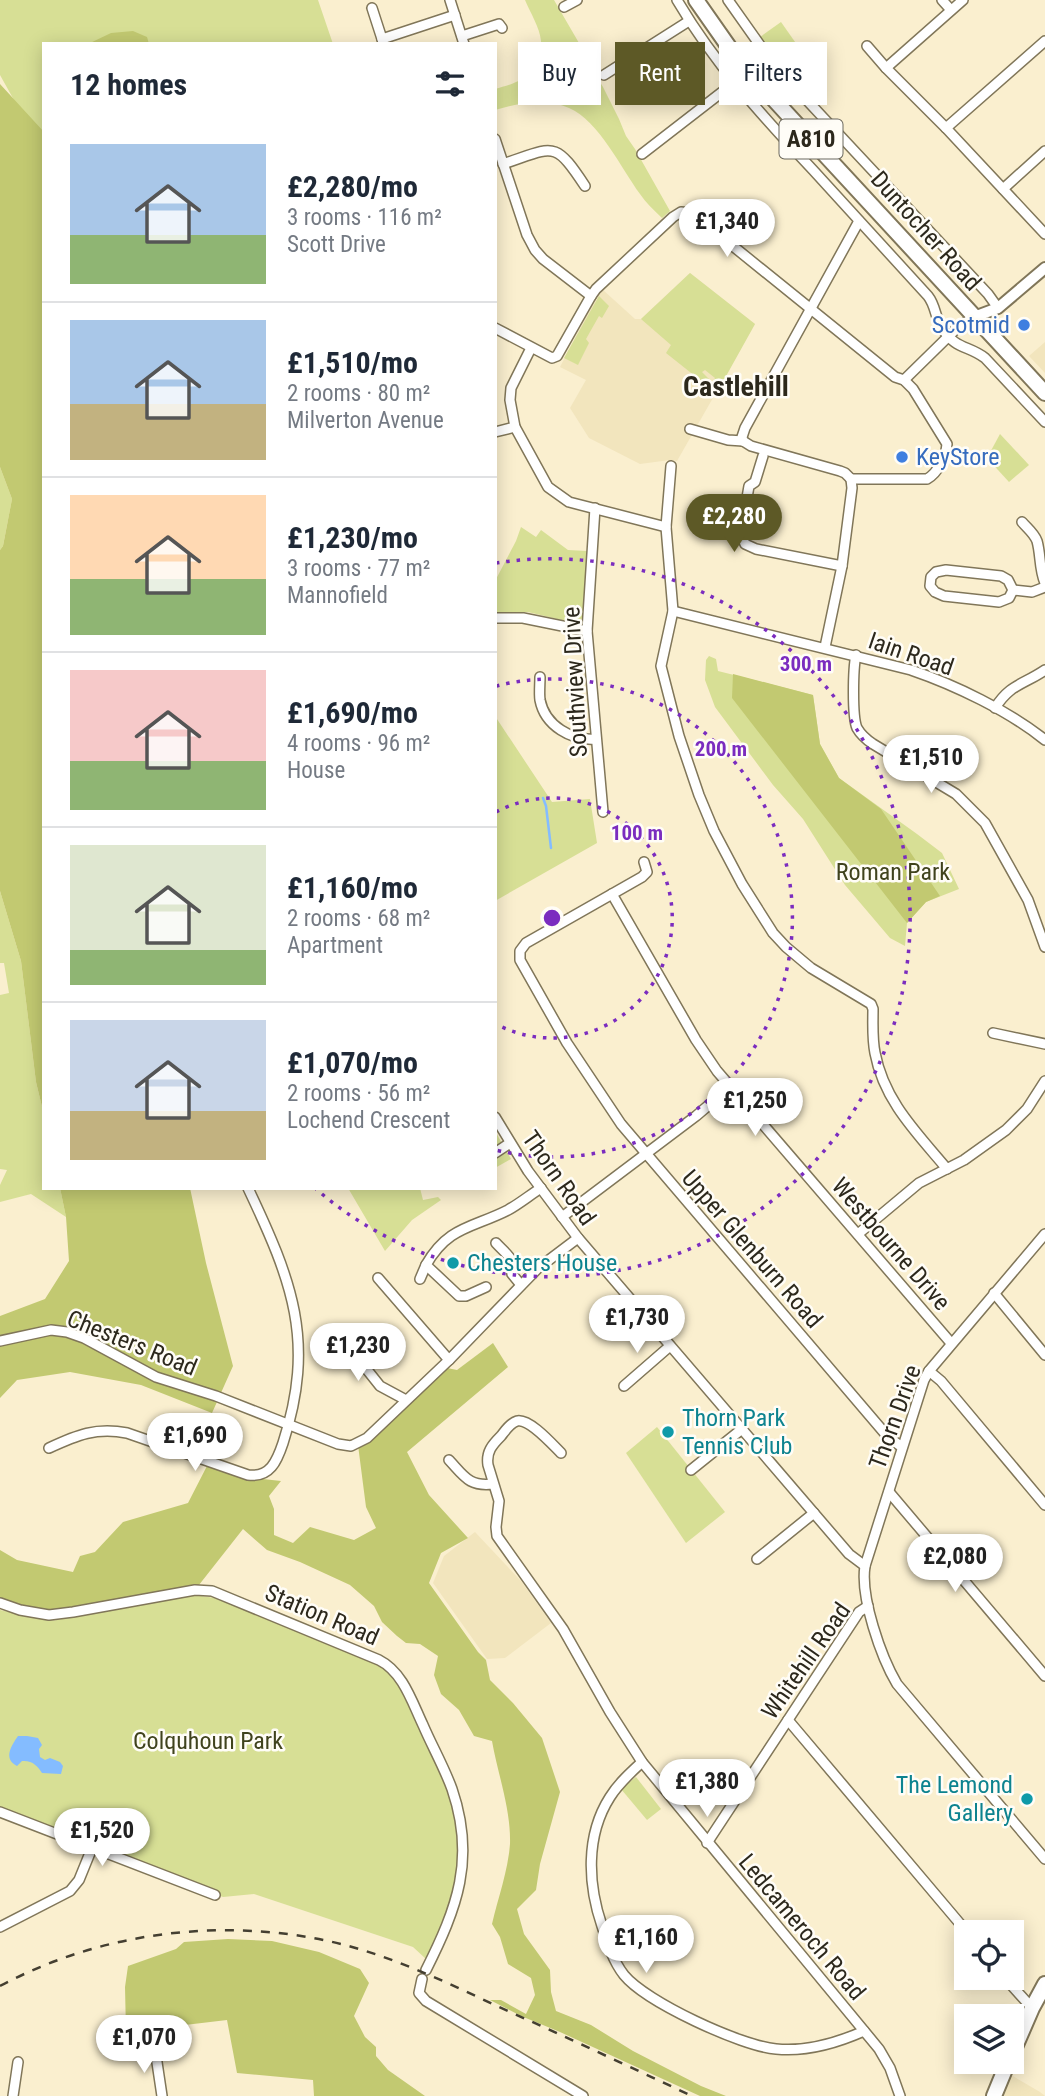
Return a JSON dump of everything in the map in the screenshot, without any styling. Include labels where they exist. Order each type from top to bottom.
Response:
[{"type":"main road","name":"Duntocher Road","points":[[696,0],[731,50],[767,92],[1045,393]]},
{"type":"main road","points":[[1024,2026],[1045,1984]]},
{"type":"main road","points":[[994,2096],[1003,2074]]},
{"type":"street","points":[[450,0],[463,40],[499,24],[502,28]]},
{"type":"street","points":[[564,7],[577,0]]},
{"type":"street","points":[[677,0],[719,61]]},
{"type":"street","points":[[728,0],[774,65],[998,308]]},
{"type":"street","points":[[942,0],[951,10]]},
{"type":"street","points":[[886,68],[963,0]]},
{"type":"street","points":[[372,8],[383,41],[455,16]]},
{"type":"street","points":[[604,75],[690,21]]},
{"type":"street","points":[[946,128],[1045,40]]},
{"type":"street","points":[[867,46],[1045,234]]},
{"type":"street","points":[[642,154],[719,94]]},
{"type":"street","points":[[755,105],[928,296],[934,304],[941,327],[948,336],[959,346],[985,358],[1045,422]]},
{"type":"street","points":[[497,145],[527,235],[535,250],[591,296]]},
{"type":"street","points":[[503,164],[543,151],[557,151],[569,161],[585,186]]},
{"type":"street","points":[[1003,189],[1045,151]]},
{"type":"street","points":[[497,329],[552,358],[561,351],[591,296],[671,219],[681,212],[692,213],[895,377],[904,380],[947,444],[947,450],[933,476],[927,479],[851,479],[840,471],[751,446],[743,441],[728,440],[690,429]]},
{"type":"street","points":[[743,441],[745,428],[859,221]]},
{"type":"street","points":[[904,380],[962,323],[998,308],[1045,268]]},
{"type":"street","points":[[531,348],[512,388],[510,400],[515,427],[548,487],[569,502],[666,527]]},
{"type":"street","points":[[497,432],[515,427]]},
{"type":"street","points":[[762,456],[755,482],[748,486],[741,533],[745,544],[842,566]]},
{"type":"street","points":[[671,466],[666,527],[673,611],[661,666],[689,768],[714,831],[757,909],[779,940],[811,968],[871,1004],[875,1053],[886,1089],[902,1115],[947,1169]]},
{"type":"street","points":[[825,647],[842,566],[851,479]]},
{"type":"street","name":"Southview Drive","points":[[595,508],[587,631],[603,812]]},
{"type":"street","points":[[1013,590],[1035,592],[1045,585],[1037,542],[1022,522]]},
{"type":"street","points":[[939,571],[987,575],[1009,580],[1013,590],[1009,598],[999,602],[944,596],[935,592],[930,582],[933,575],[939,571]]},
{"type":"street","name":"Iain Road","points":[[673,611],[894,664],[927,675],[995,708],[1045,740]]},
{"type":"street","points":[[497,618],[523,618],[587,631]]},
{"type":"street","points":[[856,655],[855,721],[858,729],[873,744],[945,786],[975,811],[991,833],[1022,889],[1042,933],[1045,947]]},
{"type":"street","points":[[995,708],[1003,695],[1014,686],[1045,670]]},
{"type":"street","points":[[540,677],[540,702],[553,723],[569,736],[596,740]]},
{"type":"street","name":"Upper Glenburn Road","points":[[644,862],[647,869],[645,874],[526,943],[520,951],[520,960],[601,1098],[645,1154],[888,1437],[902,1447]]},
{"type":"street","name":"Westbourne Drive","points":[[612,894],[696,1040],[730,1087],[951,1343]]},
{"type":"street","points":[[993,1033],[1045,1044]]},
{"type":"street","points":[[858,1234],[919,1183],[964,1160],[1017,1121],[1037,1097],[1045,1081]]},
{"type":"street","points":[[562,1217],[730,1087]]},
{"type":"street","name":"Thorn Road","points":[[497,1120],[578,1238],[849,1554],[865,1566]]},
{"type":"street","points":[[497,1152],[510,1143]]},
{"type":"street","points":[[420,1279],[431,1255],[449,1237],[511,1208],[541,1188]]},
{"type":"street","points":[[49,1448],[77,1436],[98,1430],[111,1430],[257,1476],[274,1465],[295,1400],[300,1348],[286,1276],[249,1190]]},
{"type":"street","name":"Thorn Drive","points":[[865,1566],[929,1371],[1045,1234]]},
{"type":"street","name":"Chesters Road","points":[[0,1341],[51,1330],[67,1332],[84,1338],[156,1377],[216,1396],[338,1444],[351,1446],[367,1438],[449,1360],[537,1269],[578,1238]]},
{"type":"street","points":[[496,1243],[512,1260],[514,1267],[509,1275],[521,1285]]},
{"type":"street","points":[[426,1265],[459,1296],[466,1296],[486,1287]]},
{"type":"street","points":[[378,1278],[449,1360]]},
{"type":"street","points":[[994,1293],[1045,1355]]},
{"type":"street","points":[[337,1332],[360,1351],[359,1362],[380,1386],[406,1400]]},
{"type":"street","points":[[624,1386],[670,1346]]},
{"type":"street","points":[[929,1371],[941,1381],[1045,1505]]},
{"type":"street","points":[[449,1460],[470,1482],[492,1484],[488,1452],[513,1423],[522,1421],[531,1425],[561,1452]]},
{"type":"street","points":[[691,1470],[742,1429]]},
{"type":"street","name":"Ledcameroch Road","points":[[492,1484],[499,1501],[497,1536],[558,1621],[642,1762],[885,2058],[900,2096]]},
{"type":"street","points":[[888,1492],[1045,1676]]},
{"type":"street","points":[[757,1559],[814,1513]]},
{"type":"street","points":[[865,1566],[863,1580],[868,1606],[886,1661],[897,1684],[1045,1859]]},
{"type":"street","name":"Station Road","points":[[0,1603],[49,1615],[195,1590],[212,1591],[379,1660],[393,1669],[405,1688],[451,1786],[460,1821],[463,1867],[458,1892],[453,1912],[424,1974],[419,1993],[426,2001],[583,2096]]},
{"type":"street","name":"Whitehill Road","points":[[707,1843],[859,1612],[868,1606]]},
{"type":"street","points":[[788,1720],[957,1920]]},
{"type":"street","points":[[642,1762],[617,1787],[604,1808],[594,1837],[592,1855],[597,1913],[623,1973],[637,1987],[687,2016],[721,2032],[764,2047],[798,2049],[848,2038],[864,2031]]},
{"type":"street","points":[[0,1812],[215,1895]]},
{"type":"street","points":[[0,1927],[73,1889],[92,1848]]},
{"type":"street","points":[[1016,1990],[1032,2008]]},
{"type":"street","points":[[155,2049],[162,2096]]},
{"type":"street","points":[[13,2096],[18,2062]]},
{"type":"shaded area","points":[[690,273],[755,324],[677,461],[640,464],[589,438],[570,408],[586,380],[560,367],[594,301],[603,290],[635,319],[641,319]]},
{"type":"shaded area","points":[[1045,342],[1045,373],[1029,356]]},
{"type":"shaded area","points":[[475,1532],[521,1581],[551,1623],[505,1658],[487,1659],[433,1583],[444,1556]]},
{"type":"shaded area","points":[[1011,2075],[1040,2092],[1045,2096],[1004,2096]]},
{"type":"green space","points":[[0,0],[318,0],[332,42],[42,42],[42,150],[0,75]]},
{"type":"green space","points":[[525,0],[554,0],[578,42],[541,42]]},
{"type":"green space","points":[[781,22],[795,42],[764,42],[760,37]]},
{"type":"green space","points":[[133,31],[147,37],[148,42],[92,42],[111,33]]},
{"type":"green space","points":[[518,81],[518,104],[497,110],[497,88]]},
{"type":"green space","points":[[0,84],[42,130],[42,1107],[36,1082],[21,961],[0,891],[0,550],[12,499],[0,467]]},
{"type":"green space","points":[[601,84],[626,136],[670,211],[662,218],[642,197],[600,134],[580,114],[560,105],[601,105]]},
{"type":"green space","points":[[690,273],[755,324],[720,387],[713,381],[715,378],[705,370],[702,372],[709,379],[705,384],[666,353],[671,345],[641,319]]},
{"type":"green space","points":[[599,296],[609,306],[602,318],[599,316],[586,339],[589,343],[578,365],[564,358]]},
{"type":"green space","points":[[1000,434],[1029,465],[1009,482],[987,458]]},
{"type":"green space","points":[[0,467],[12,499],[0,550]]},
{"type":"green space","points":[[521,527],[536,537],[541,530],[568,550],[587,551],[584,615],[578,624],[528,612],[497,613],[497,577]]},
{"type":"green space","name":"Roman Park","points":[[709,656],[716,659],[718,671],[813,695],[820,744],[839,778],[942,853],[959,889],[926,902],[907,923],[905,946],[890,938],[845,885],[803,819],[773,785],[715,707],[705,680],[706,660]]},
{"type":"green space","points":[[733,674],[813,695],[820,744],[839,778],[881,809],[940,896],[926,902],[907,923],[732,698]]},
{"type":"green space","points":[[497,719],[552,802],[590,799],[597,843],[497,900]]},
{"type":"green space","points":[[0,891],[21,961],[36,1082],[42,1107],[42,1190],[60,1190],[66,1217],[31,1194],[0,1202],[0,1185],[7,1170],[0,1169],[0,995],[9,993],[4,963],[0,963]]},
{"type":"green space","points":[[497,1134],[511,1159],[497,1167]]},
{"type":"green space","points":[[60,1190],[190,1190],[233,1366],[212,1413],[141,1385],[70,1372],[17,1380],[0,1398],[0,1316],[45,1299],[69,1261],[66,1217]]},
{"type":"green space","points":[[349,1190],[420,1190],[423,1200],[438,1197],[441,1200],[412,1220],[385,1251]]},
{"type":"green space","points":[[493,1343],[508,1367],[407,1452],[429,1495],[468,1538],[441,1553],[429,1583],[486,1660],[490,1680],[542,1738],[560,1792],[540,1864],[536,1890],[517,1909],[524,1934],[550,1970],[551,1992],[556,2011],[591,2025],[633,2051],[726,2096],[700,2096],[490,2000],[501,2000],[526,2014],[535,1995],[531,1978],[508,1964],[500,1937],[492,1924],[509,1854],[510,1831],[492,1741],[474,1736],[459,1710],[441,1694],[434,1675],[438,1656],[420,1644],[406,1643],[397,1636],[382,1622],[374,1606],[350,1585],[267,1550],[243,1529],[195,1590],[50,1621],[0,1601],[0,1550],[17,1560],[73,1572],[80,1556],[95,1552],[123,1522],[188,1503],[208,1464],[254,1478],[281,1481],[269,1496],[274,1509],[274,1535],[293,1543],[310,1527],[354,1540],[376,1528],[366,1507],[358,1445],[377,1435],[398,1408],[442,1367],[457,1370]]},
{"type":"green space","points":[[657,1427],[725,1512],[686,1543],[626,1453]]},
{"type":"green space","name":"Colquhoun Park","points":[[194,1595],[215,1598],[263,1615],[382,1664],[395,1677],[446,1787],[456,1821],[459,1867],[454,1892],[448,1912],[426,1959],[413,1947],[254,1894],[223,1897],[0,1808],[0,1610],[51,1621]]},
{"type":"green space","points":[[636,1777],[661,1809],[647,1820],[621,1789]]},
{"type":"green space","points":[[228,1939],[272,1941],[319,1952],[360,1969],[369,1983],[354,2016],[365,2037],[376,2047],[376,2056],[388,2070],[425,2096],[314,2096],[313,2080],[237,2073],[227,2020],[126,2032],[125,1987],[128,1966],[176,1949],[184,1942]]},
{"type":"water","points":[[18,1736],[38,1738],[42,1745],[39,1749],[40,1757],[60,1762],[63,1766],[61,1774],[42,1773],[29,1761],[22,1761],[17,1766],[13,1763],[9,1756]]},
{"type":"waterway","points":[[543,798],[551,848]]},
{"type":"railway","points":[[0,1986],[40,1967],[123,1941],[210,1930],[298,1936],[341,1944],[422,1972],[692,2096]]},
{"type":"place","name":"Scotmid","points":[[1024,325]]},
{"type":"place","name":"KeyStore","points":[[902,457]]},
{"type":"place","name":"Chesters House","points":[[453,1263]]},
{"type":"place","name":"Thorn Park Tennis Club","points":[[668,1432]]},
{"type":"place","name":"The Lemond Gallery","points":[[1027,1799]]},
{"type":"district","name":"Castlehill","points":[[736,386]]}]
